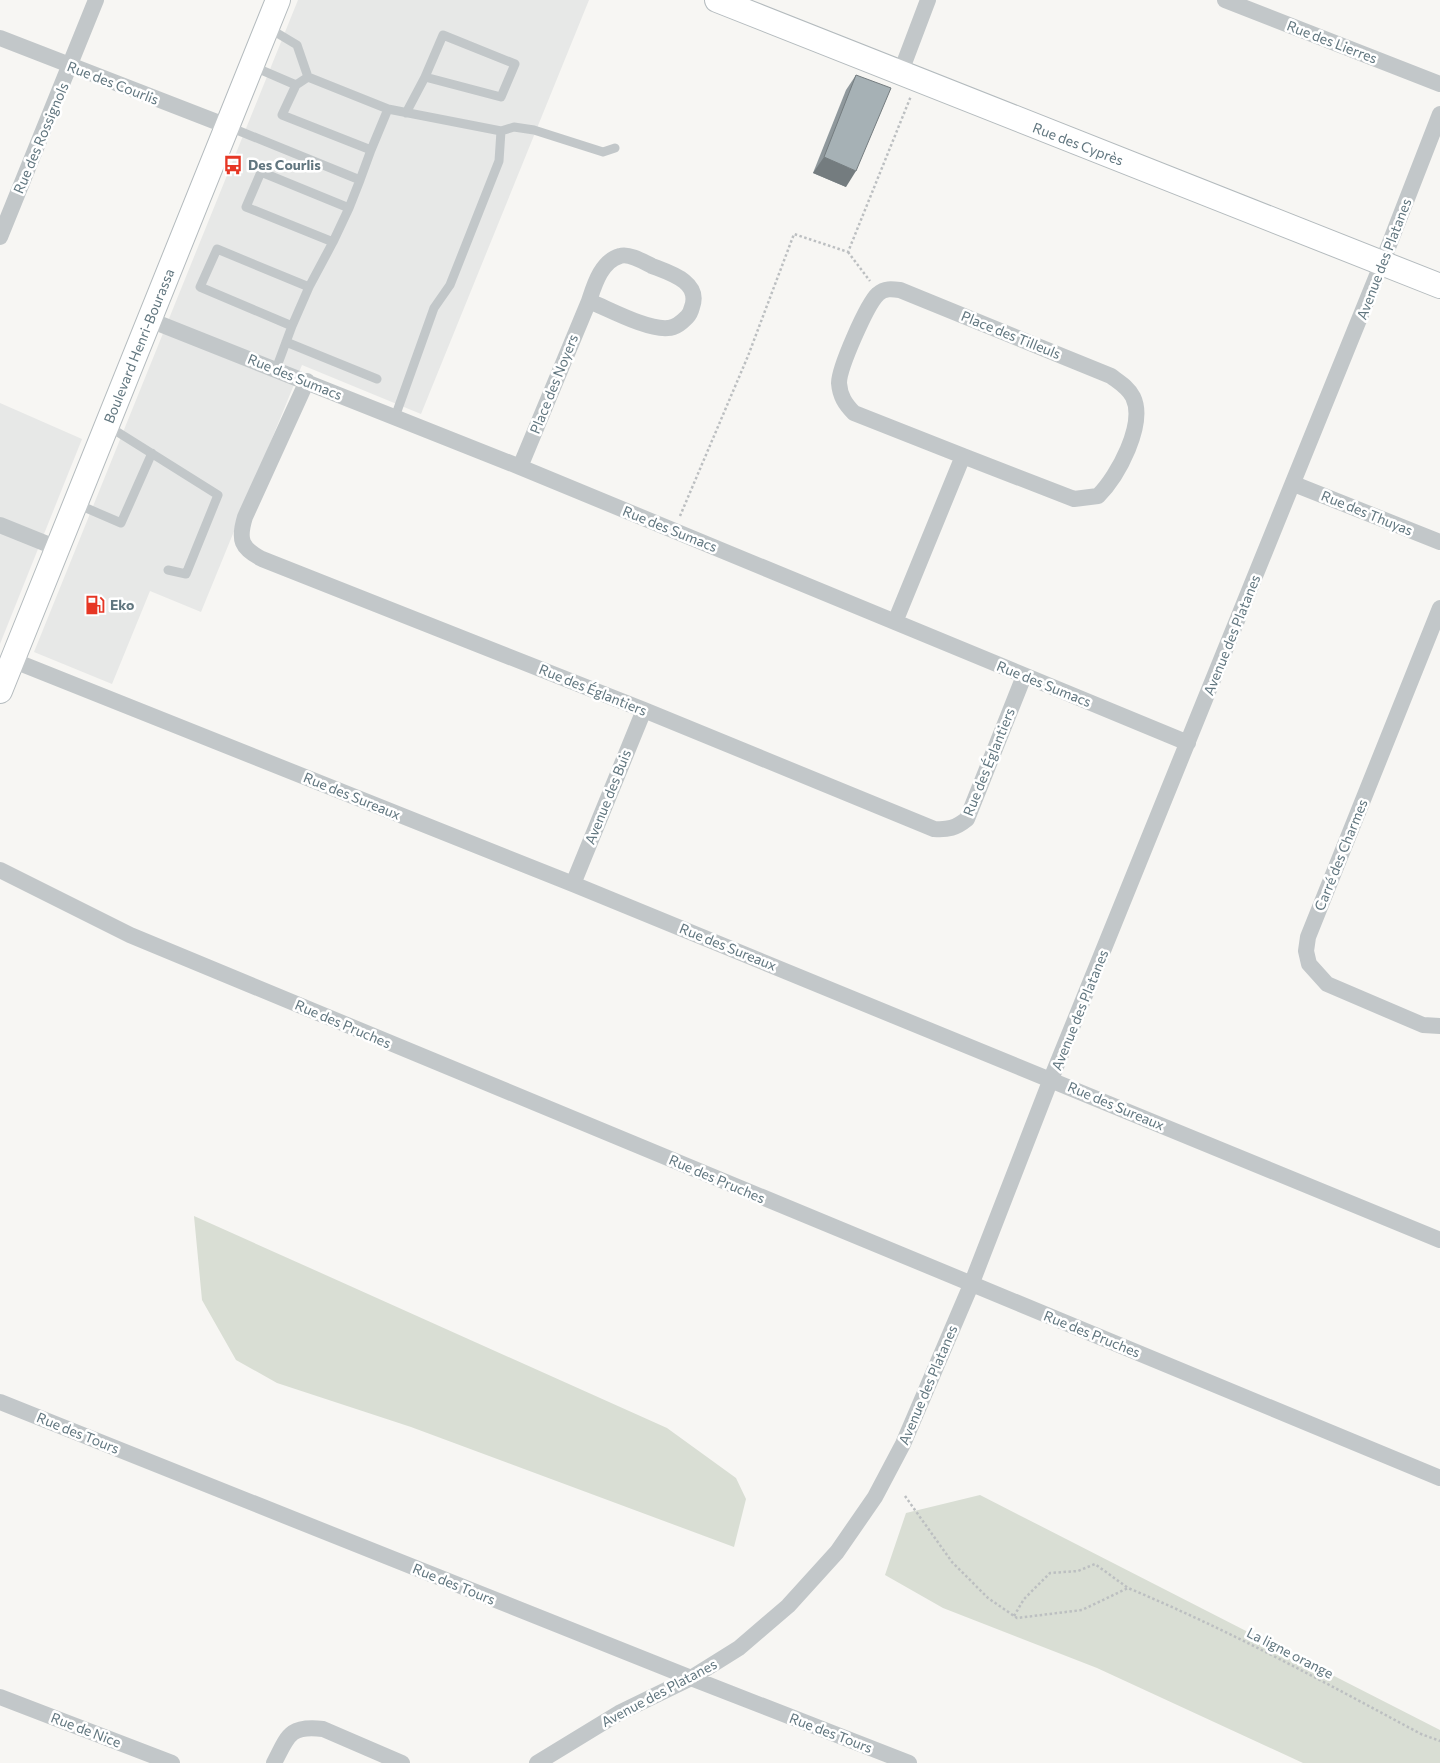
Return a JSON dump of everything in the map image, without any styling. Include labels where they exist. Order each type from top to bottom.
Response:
[{"type":"street","name":"Rue des Rossignols","points":[[0,237],[71,67],[96,0]]},
{"type":"street","name":"Boulevard Henri-Bourassa","points":[[0,691],[278,0]]},
{"type":"street","name":"Rue des Cyprès","points":[[717,0],[1440,286]]},
{"type":"street","points":[[900,74],[928,0]]},
{"type":"street","name":"Rue des Lierres","points":[[1224,0],[1440,84]]},
{"type":"street","name":"Rue des Courlis","points":[[0,38],[227,126]]},
{"type":"street","name":"Avenue des Platanes","points":[[537,1763],[618,1713],[691,1678],[739,1648],[788,1606],[837,1552],[875,1497],[903,1444],[971,1285],[1051,1079],[1294,484],[1440,114]]},
{"type":"street","name":"Place des Noyers","points":[[520,467],[598,277],[612,260],[621,255],[633,257],[681,278],[691,287],[695,300],[690,314],[680,323],[669,328],[656,327],[588,302]]},
{"type":"street","name":"Place des Tilleuls","points":[[889,289],[900,290],[1110,376],[1124,385],[1132,396],[1137,410],[1136,424],[1116,475],[1098,496],[1074,499],[963,456],[854,413],[846,405],[841,394],[840,375],[869,304],[879,292],[889,289]]},
{"type":"street","name":"Rue des Sumacs","points":[[150,320],[276,368],[520,467],[1188,743]]},
{"type":"street","name":"Rue des Églantiers","points":[[307,381],[245,517],[241,530],[242,544],[252,553],[644,710],[934,829],[948,830],[960,826],[967,819],[1024,676]]},
{"type":"street","points":[[895,622],[963,456]]},
{"type":"street","name":"Rue des Thuyas","points":[[1294,484],[1440,542]]},
{"type":"street","points":[[0,525],[57,548]]},
{"type":"street","name":"Carré des Charmes","points":[[1440,608],[1308,937],[1306,951],[1308,964],[1327,984],[1423,1025],[1440,1026]]},
{"type":"street","name":"Rue des Sureaux","points":[[12,660],[573,884],[1440,1240]]},
{"type":"street","name":"Avenue des Buis","points":[[573,884],[644,710]]},
{"type":"street","name":"Rue des Pruches","points":[[0,870],[130,935],[1440,1478]]},
{"type":"street","name":"Rue des Tours","points":[[0,1402],[909,1763]]},
{"type":"street","name":"Rue de Nice","points":[[0,1697],[172,1763]]},
{"type":"street","points":[[274,1763],[290,1735],[299,1728],[311,1727],[323,1729],[402,1763]]},
{"type":"lane","points":[[267,27],[297,45],[308,77],[388,109],[501,131],[514,127],[534,130],[603,152],[615,148]]},
{"type":"lane","points":[[406,113],[425,77],[443,35],[514,64],[501,97],[425,77]]},
{"type":"lane","points":[[252,66],[296,85]]},
{"type":"lane","points":[[308,77],[296,85],[282,115],[371,150]]},
{"type":"lane","points":[[276,368],[309,287],[349,208],[388,109]]},
{"type":"lane","points":[[227,126],[360,180]]},
{"type":"lane","points":[[395,417],[434,308],[450,285],[499,161],[501,131]]},
{"type":"lane","points":[[333,242],[246,207],[261,172],[349,208]]},
{"type":"lane","points":[[292,326],[200,287],[217,249],[309,287]]},
{"type":"lane","points":[[286,342],[378,379]]},
{"type":"lane","points":[[108,426],[218,495],[186,574],[168,570]]},
{"type":"lane","points":[[75,503],[121,523],[152,453]]},
{"type":"path","points":[[848,252],[912,94],[900,74]]},
{"type":"path","points":[[674,531],[748,356],[794,234],[848,252],[879,292]]},
{"type":"path","points":[[906,1496],[952,1562],[988,1598],[1017,1618],[1082,1610],[1128,1588]]},
{"type":"path","name":"La ligne orange","points":[[1014,1616],[1024,1599],[1050,1573],[1078,1571],[1095,1564],[1128,1588],[1208,1622],[1289,1662],[1421,1734],[1440,1741]]},
{"type":"shaded area","points":[[298,0],[589,0],[421,414],[302,365],[201,612],[150,591],[112,684],[34,652]]},
{"type":"shaded area","points":[[0,403],[82,439],[0,644]]},
{"type":"shaded area","points":[[194,1216],[667,1428],[736,1478],[746,1499],[734,1547],[411,1427],[277,1383],[236,1360],[202,1300]]},
{"type":"shaded area","points":[[980,1495],[1440,1730],[1440,1763],[1303,1763],[1097,1668],[943,1608],[885,1575],[906,1513]]},
{"type":"building","points":[[856,75],[891,88],[856,171],[824,157]]},
{"type":"place","name":"Des Courlis","points":[[233,165]]},
{"type":"place","name":"Eko","points":[[95,605]]}]
